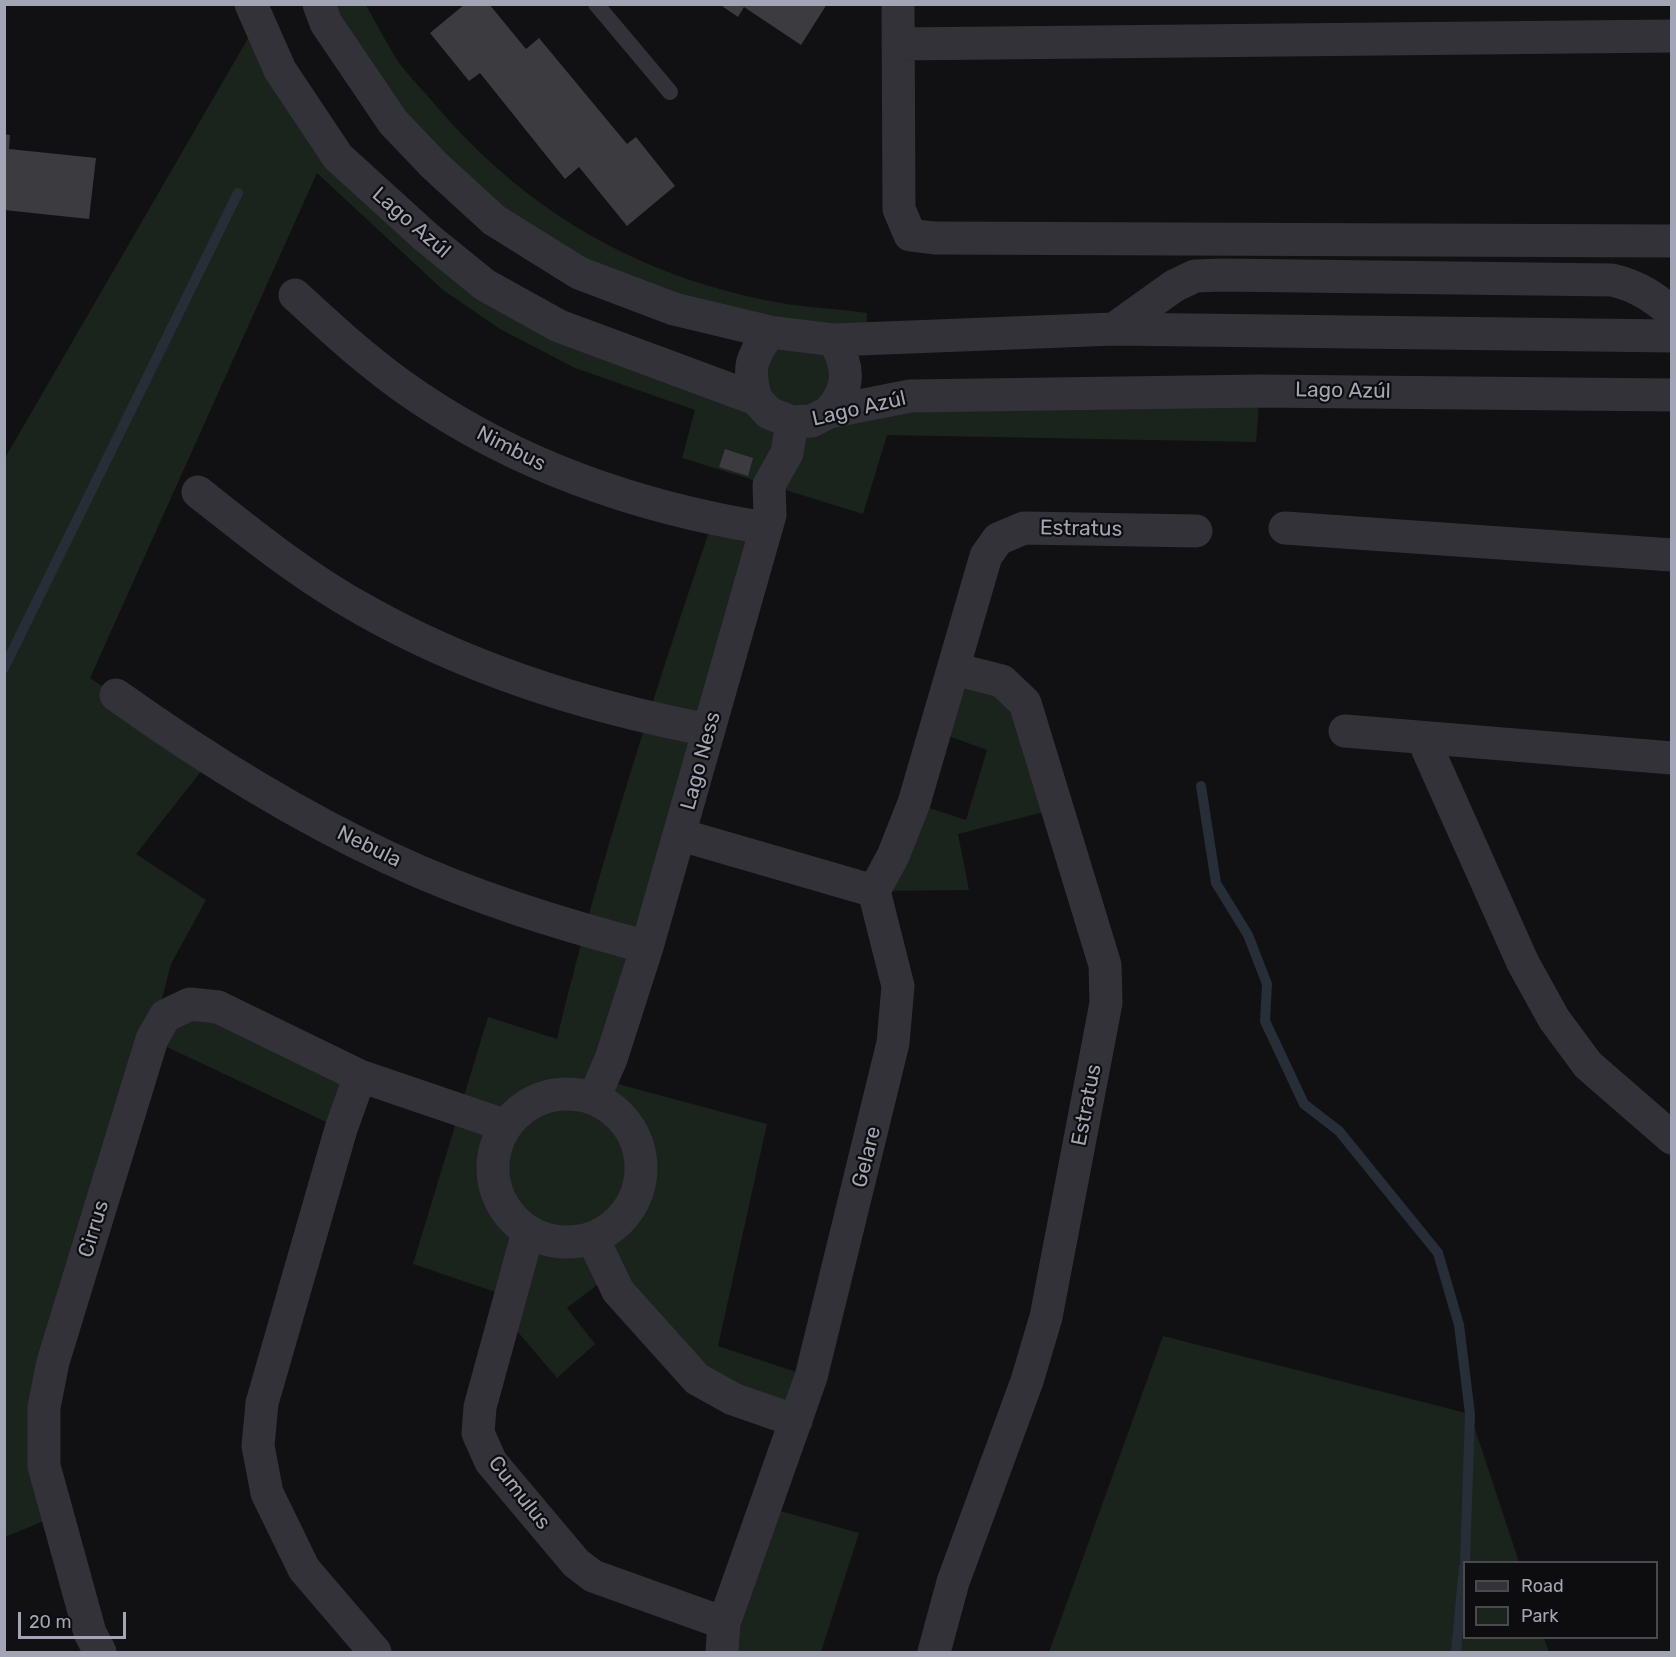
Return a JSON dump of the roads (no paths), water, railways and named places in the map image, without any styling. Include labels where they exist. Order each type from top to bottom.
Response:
[{"type":"street","name":"Lago Azúl","points":[[250,4],[280,70],[338,157],[426,237],[485,285],[559,326],[756,399],[790,438],[812,421],[830,412],[910,396],[1260,391],[1671,395]]},
{"type":"street","points":[[319,4],[326,23],[393,122],[494,220],[579,273],[674,309],[770,333],[834,340],[1114,329],[1671,336]]},
{"type":"street","points":[[898,4],[899,209],[910,235],[934,238],[1671,241]]},
{"type":"street","points":[[898,44],[1671,36]]},
{"type":"street","points":[[1411,239],[1414,279]]},
{"type":"street","points":[[1114,329],[1174,286],[1195,276],[1222,275],[1612,280],[1634,285],[1653,296],[1671,313]]},
{"type":"street","name":"Nimbus","points":[[295,295],[354,349],[418,397],[487,439],[559,473],[635,500],[713,520],[768,522]]},
{"type":"street","points":[[756,399],[750,378],[752,361],[770,333]]},
{"type":"street","points":[[830,412],[838,402],[847,382],[844,358],[834,340]]},
{"type":"street","name":"Lago Ness","points":[[594,1098],[612,1059],[681,835],[790,438]]},
{"type":"street","points":[[198,492],[277,555],[363,610],[453,656],[549,692],[646,718],[709,730]]},
{"type":"street","name":"Estratus","points":[[874,891],[893,856],[914,804],[986,556],[998,539],[1024,528],[1196,531]]},
{"type":"street","points":[[1285,528],[1671,555]]},
{"type":"street","name":"Estratus","points":[[934,1653],[953,1582],[1027,1381],[1046,1317],[1106,1003],[1105,965],[1025,703],[1002,681],[954,669]]},
{"type":"street","name":"Nebula","points":[[116,695],[210,760],[298,812],[390,859],[485,898],[583,930],[647,947]]},
{"type":"street","points":[[1345,730],[1423,739],[1671,758]]},
{"type":"street","points":[[1423,739],[1523,963],[1554,1019],[1588,1065],[1671,1138]]},
{"type":"street","points":[[681,835],[874,891]]},
{"type":"street","name":"Gelare","points":[[723,1638],[811,1377],[893,1043],[898,986],[874,891]]},
{"type":"street","name":"Cirrus","points":[[100,1653],[90,1633],[44,1466],[44,1407],[53,1362],[152,1039],[165,1016],[190,1004],[218,1007],[360,1076],[504,1125]]},
{"type":"street","points":[[360,1076],[341,1129],[262,1403],[258,1446],[267,1493],[304,1569],[375,1653]]},
{"type":"street","points":[[560,1093],[594,1098],[620,1114],[640,1147],[641,1184],[624,1218],[593,1239],[560,1243],[528,1232],[499,1201],[491,1162],[504,1125],[529,1103],[560,1093]]},
{"type":"street","name":"Cumulus","points":[[528,1232],[480,1407],[478,1433],[491,1462],[576,1563],[593,1576],[723,1638]]},
{"type":"street","points":[[593,1239],[618,1291],[697,1379],[733,1399],[796,1421]]},
{"type":"lane","points":[[596,4],[670,92]]},
{"type":"waterway","points":[[4,668],[238,193]]},
{"type":"waterway","points":[[1201,786],[1216,883],[1248,935],[1267,984],[1265,1021],[1304,1104],[1339,1131],[1438,1253],[1459,1325],[1470,1414],[1465,1561]]},
{"type":"waterway","points":[[1456,1652],[1463,1578]]}]
